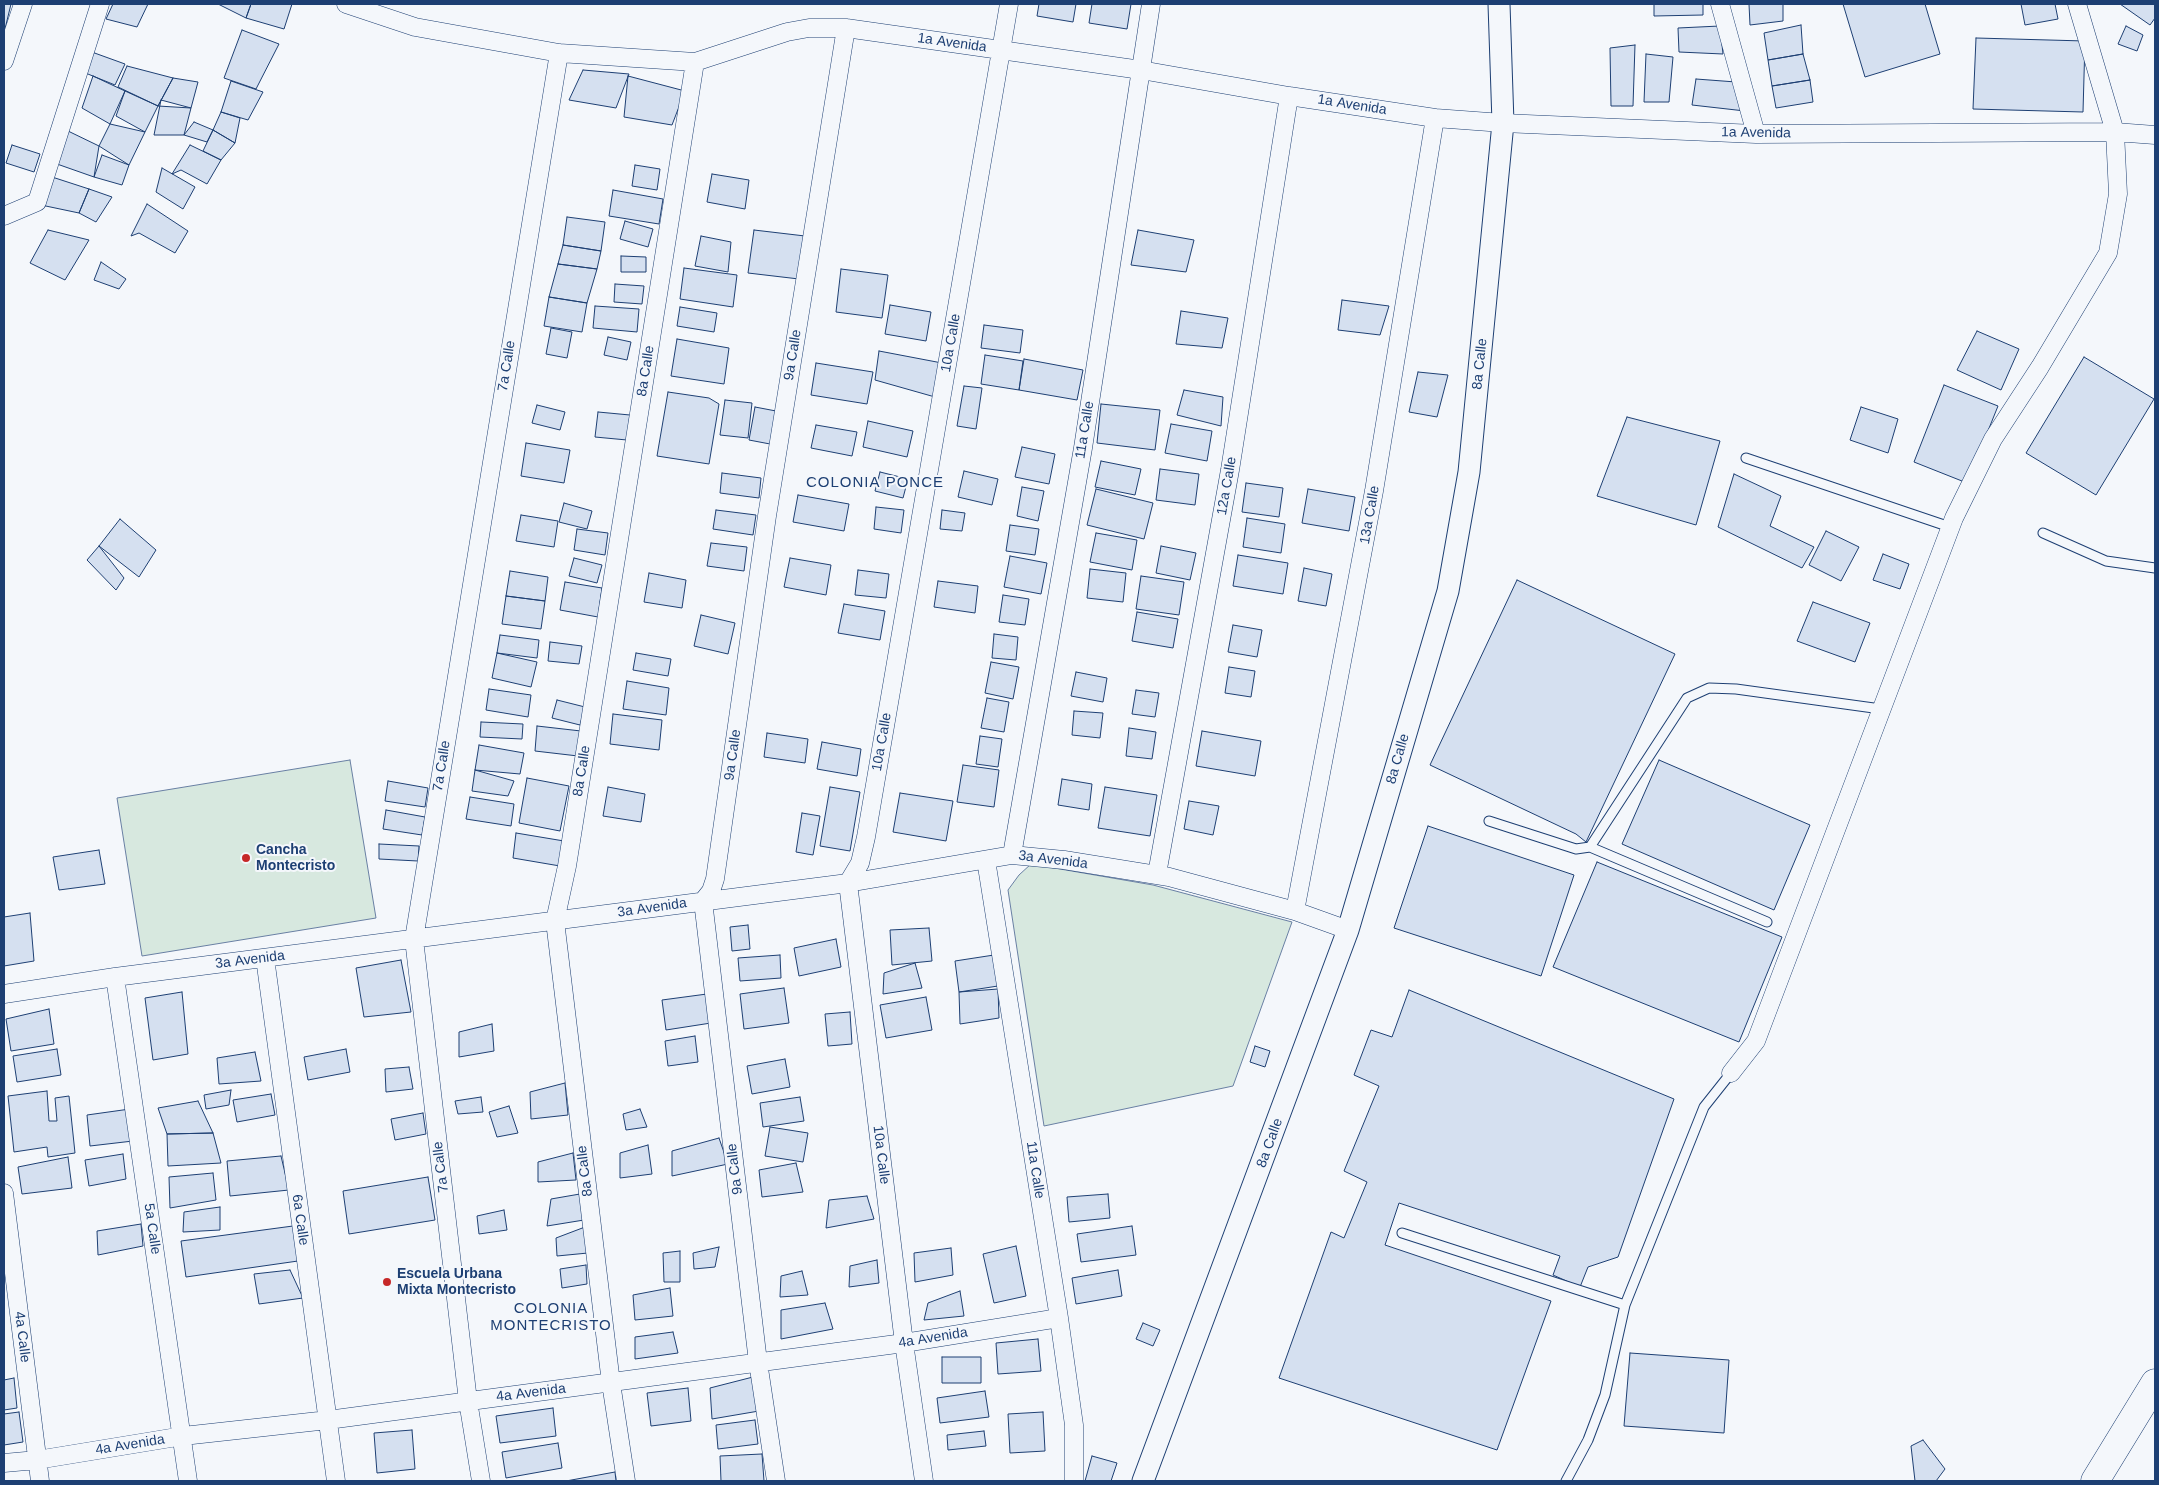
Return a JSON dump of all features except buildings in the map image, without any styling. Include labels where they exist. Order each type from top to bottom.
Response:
[{"type":"main road","points":[[2095,1481],[2155,1383]]},
{"type":"street","points":[[4,61],[23,4]]},
{"type":"street","points":[[4,216],[37,202],[100,4]]},
{"type":"street","name":"1a Avenida","points":[[346,4],[415,28],[559,53],[695,62],[787,32],[809,28],[846,28],[1141,70],[1288,96],[1435,118],[1503,124],[1756,134],[2115,132],[2155,135]]},
{"type":"street","name":"10a Calle","points":[[924,1481],[904,1343],[848,883],[860,863],[866,837],[1009,4]]},
{"type":"street","name":"11a Calle","points":[[1012,855],[1082,448],[1151,4]]},
{"type":"street","name":"8a Calle","points":[[1143,1481],[1348,930],[1448,591],[1469,472],[1503,124],[1499,4]]},
{"type":"street","points":[[1720,4],[1756,134]]},
{"type":"street","points":[[1731,1073],[1756,1041],[1950,527],[1993,440],[2040,367],[2108,252],[2118,194],[2115,132],[2079,5]]},
{"type":"street","name":"9a Calle","points":[[776,1481],[758,1362],[704,901],[711,891],[715,879],[767,516],[846,28]]},
{"type":"street","name":"7a Calle","points":[[481,1481],[468,1401],[414,939],[559,53]]},
{"type":"street","name":"8a Calle","points":[[626,1481],[611,1383],[555,921],[569,856],[695,62]]},
{"type":"street","name":"12a Calle","points":[[1157,874],[1230,470],[1288,96]]},
{"type":"street","name":"13a Calle","points":[[1296,911],[1374,491],[1435,118]]},
{"type":"street","name":"3a Avenida","points":[[4,994],[115,977],[848,883],[1012,855],[1064,860],[1157,874],[1296,911],[1348,930]]},
{"type":"street","name":"11a Calle","points":[[986,860],[1059,1318],[1074,1426],[1074,1481]]},
{"type":"street","name":"6a Calle","points":[[265,958],[336,1481]]},
{"type":"street","name":"5a Calle","points":[[115,977],[183,1436],[188,1481]]},
{"type":"street","name":"4a Calle","points":[[4,1193],[40,1481]]},
{"type":"street","name":"4a Avenida","points":[[4,1463],[37,1460],[183,1436],[328,1420],[904,1343],[1059,1318]]},
{"type":"lane","points":[[1746,458],[1950,527]]},
{"type":"lane","points":[[2043,533],[2106,561],[2155,568]]},
{"type":"lane","points":[[1590,847],[1687,698],[1709,688],[1736,689],[1881,709]]},
{"type":"lane","points":[[1489,821],[1576,849],[1590,847],[1767,922]]},
{"type":"lane","points":[[1566,1481],[1588,1440],[1605,1395],[1625,1305],[1704,1106],[1731,1073]]},
{"type":"lane","points":[[1402,1233],[1625,1305]]},
{"type":"shaded area","name":"Cancha Montecristo","points":[[350,760],[376,918],[142,956],[117,798]]},
{"type":"shaded area","points":[[1031,864],[1153,885],[1292,922],[1233,1086],[1044,1126],[1008,890],[1019,875]]},
{"type":"place","name":"Cancha Montecristo","points":[[246,858]]},
{"type":"place","name":"Escuela Urbana Mixta Montecristo","points":[[387,1282]]},
{"type":"district","name":"COLONIA PONCE","points":[[875,483]]},
{"type":"district","name":"COLONIA MONTECRISTO","points":[[551,1318]]}]
